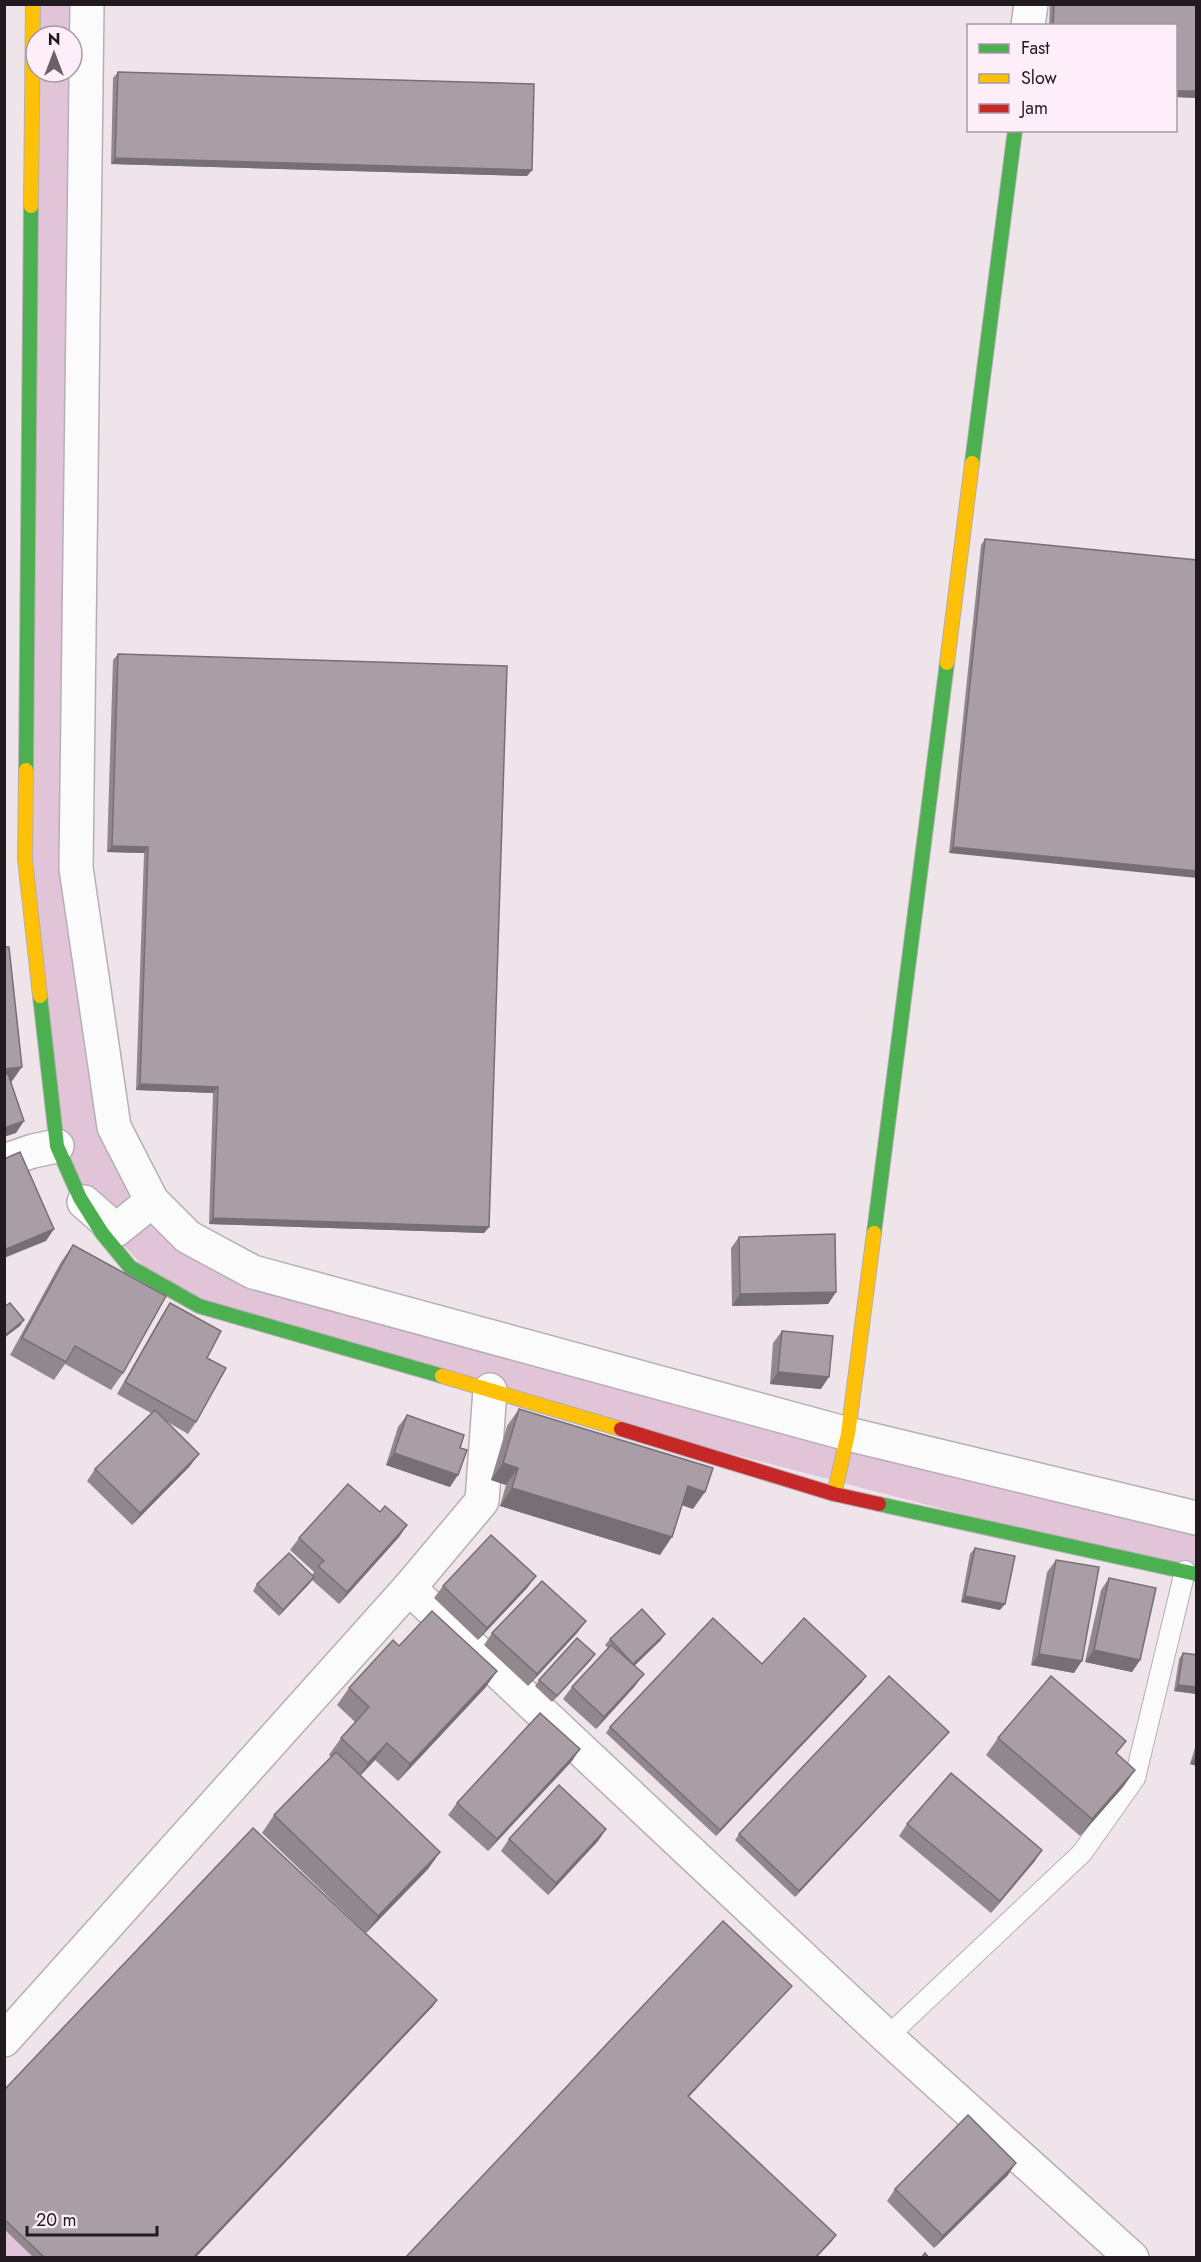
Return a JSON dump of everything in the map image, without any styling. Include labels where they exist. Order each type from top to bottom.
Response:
[{"type":"street","points":[[33,4],[25,859],[57,1146],[80,1198],[102,1233],[130,1267],[199,1306],[490,1390],[834,1494],[1191,1573]]},
{"type":"street","points":[[87,4],[76,867],[114,1128],[147,1205],[188,1237],[252,1272],[848,1434],[1197,1518]]},
{"type":"street","points":[[1028,24],[1031,4]]},
{"type":"street","points":[[834,1494],[848,1434],[1015,132]]},
{"type":"street","points":[[4,1161],[33,1150],[57,1146]]},
{"type":"street","points":[[80,1198],[116,1230],[147,1205]]},
{"type":"street","points":[[4,2040],[409,1588],[482,1501],[490,1390]]},
{"type":"street","points":[[409,1588],[887,2037],[1132,2258]]},
{"type":"lane","points":[[887,2037],[1082,1853],[1135,1778],[1191,1573]]},
{"type":"building","points":[[1054,4],[1197,4],[1197,91],[1177,91],[1177,24],[1053,24]]},
{"type":"building","points":[[118,72],[534,84],[532,170],[115,158]]},
{"type":"building","points":[[985,539],[1197,560],[1197,871],[953,847]]},
{"type":"building","points":[[118,654],[507,666],[489,1227],[213,1218],[218,1087],[140,1084],[148,847],[112,846]]},
{"type":"building","points":[[4,947],[9,947],[22,1067],[4,1069]]},
{"type":"building","points":[[8,1074],[24,1121],[4,1128],[4,1075]]},
{"type":"building","points":[[20,1152],[54,1229],[4,1250],[4,1159]]},
{"type":"building","points":[[835,1234],[836,1292],[740,1294],[739,1237]]},
{"type":"building","points":[[73,1245],[166,1296],[123,1373],[75,1346],[66,1362],[22,1338]]},
{"type":"building","points":[[10,1303],[24,1320],[4,1336],[4,1307]]},
{"type":"building","points":[[170,1303],[221,1331],[207,1358],[226,1368],[196,1422],[125,1382]]},
{"type":"building","points":[[782,1331],[833,1336],[829,1377],[778,1372]]},
{"type":"building","points":[[519,1409],[713,1468],[705,1492],[688,1486],[672,1537],[512,1488],[518,1468],[503,1463]]},
{"type":"building","points":[[155,1410],[199,1454],[140,1513],[95,1469]]},
{"type":"building","points":[[407,1415],[464,1435],[460,1448],[467,1450],[458,1475],[394,1453]]},
{"type":"building","points":[[348,1484],[380,1512],[385,1506],[407,1525],[347,1592],[318,1566],[324,1561],[299,1538]]},
{"type":"building","points":[[491,1535],[536,1576],[487,1628],[443,1586]]},
{"type":"building","points":[[975,1548],[1015,1556],[1005,1604],[965,1596]]},
{"type":"building","points":[[289,1553],[314,1577],[283,1610],[257,1584]]},
{"type":"building","points":[[1056,1560],[1099,1567],[1082,1661],[1039,1654]]},
{"type":"building","points":[[1109,1578],[1156,1588],[1140,1660],[1094,1650]]},
{"type":"building","points":[[542,1581],[586,1621],[537,1674],[492,1633]]},
{"type":"building","points":[[642,1609],[665,1634],[633,1664],[610,1639]]},
{"type":"building","points":[[432,1611],[497,1671],[410,1764],[387,1743],[368,1763],[341,1738],[369,1707],[349,1688],[393,1640],[399,1646]]},
{"type":"building","points":[[713,1618],[762,1664],[804,1618],[866,1676],[720,1830],[610,1727]]},
{"type":"building","points":[[577,1638],[595,1654],[557,1696],[539,1680]]},
{"type":"building","points":[[611,1645],[644,1674],[604,1717],[572,1687]]},
{"type":"building","points":[[1183,1653],[1197,1655],[1197,1687],[1178,1685]]},
{"type":"building","points":[[889,1676],[949,1732],[799,1891],[739,1834]]},
{"type":"building","points":[[1051,1676],[1126,1741],[1116,1753],[1135,1770],[1092,1819],[998,1738]]},
{"type":"building","points":[[540,1713],[580,1749],[497,1839],[457,1803]]},
{"type":"building","points":[[336,1752],[440,1852],[378,1916],[274,1815]]},
{"type":"building","points":[[951,1773],[1042,1850],[1000,1901],[907,1824]]},
{"type":"building","points":[[559,1785],[606,1829],[556,1883],[509,1839]]},
{"type":"building","points":[[253,1828],[437,2000],[193,2258],[45,2258],[4,2219],[4,2090]]},
{"type":"building","points":[[723,1921],[792,1986],[688,2096],[836,2235],[815,2258],[405,2258]]},
{"type":"building","points":[[968,2115],[1016,2163],[943,2236],[895,2189]]},
{"type":"waterway","points":[[54,24],[55,4]]},
{"type":"waterway","points":[[53,84],[42,858],[87,1149],[107,1194],[179,1272],[240,1302],[1196,1552]]},
{"type":"waterway","points":[[4,2244],[19,2258]]},
{"type":"traffic: fast","points":[[972,463],[1015,132]]},
{"type":"traffic: fast","points":[[26,770],[31,206]]},
{"type":"traffic: fast","points":[[874,1233],[947,663]]},
{"type":"traffic: fast","points":[[40,996],[57,1146],[80,1198],[102,1233],[130,1267],[199,1306],[442,1376]]},
{"type":"traffic: fast","points":[[879,1504],[1196,1574]]},
{"type":"traffic: slow","points":[[31,206],[33,4]]},
{"type":"traffic: slow","points":[[947,663],[972,463]]},
{"type":"traffic: slow","points":[[26,770],[25,859],[40,996]]},
{"type":"traffic: slow","points":[[834,1494],[848,1434],[874,1233]]},
{"type":"traffic: slow","points":[[442,1376],[621,1429]]},
{"type":"traffic: jam","points":[[621,1429],[834,1494],[879,1504]]}]
